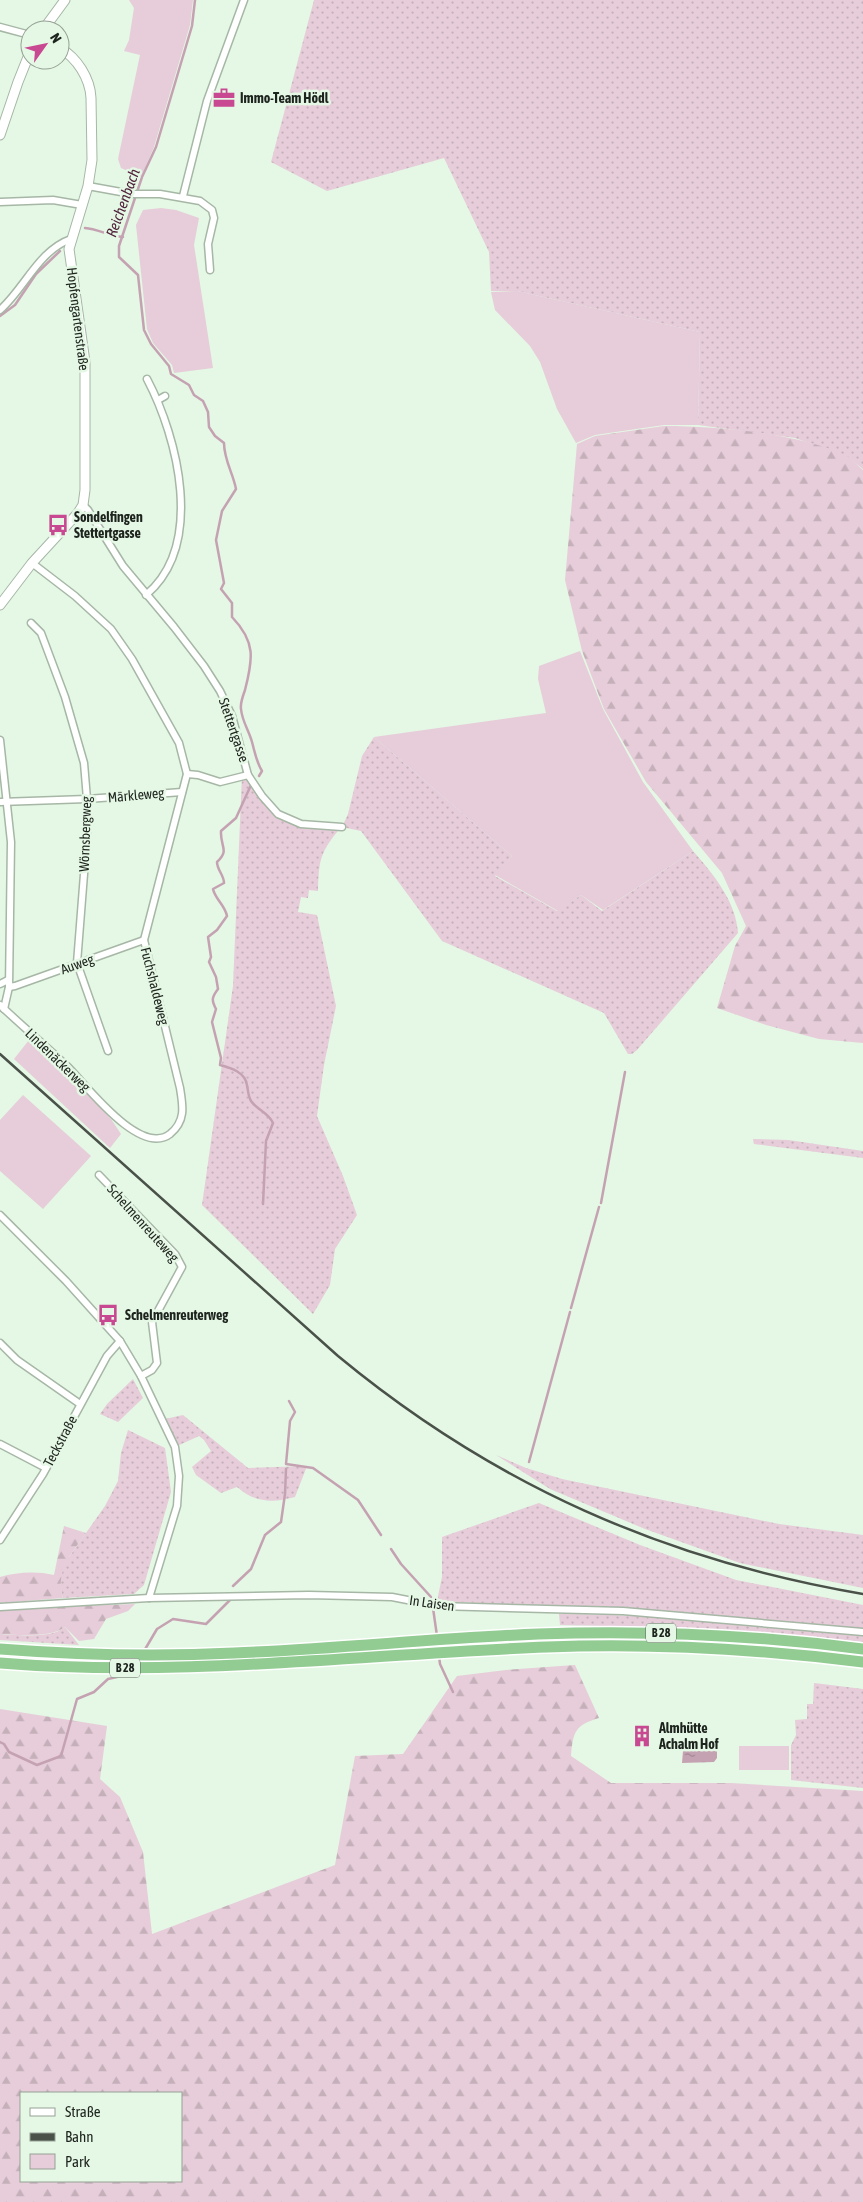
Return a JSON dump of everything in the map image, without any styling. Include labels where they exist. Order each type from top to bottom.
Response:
[{"type":"highway","name":"B 28","points":[[0,1649],[75,1654],[176,1655],[574,1633],[685,1634],[778,1640],[863,1649]]},
{"type":"highway","name":"B 28","points":[[0,1663],[74,1667],[176,1668],[265,1665],[548,1647],[658,1646],[753,1651],[863,1662]]},
{"type":"street","points":[[50,20],[65,0]]},
{"type":"street","points":[[183,196],[207,102],[244,0]]},
{"type":"street","points":[[0,27],[20,32]]},
{"type":"street","name":"Hopfengartenstraße","points":[[0,605],[32,563],[70,523],[82,505],[85,490],[85,362],[69,249],[70,239],[88,186],[92,160],[90,88],[85,74],[70,56]]},
{"type":"street","points":[[0,135],[23,70]]},
{"type":"street","points":[[88,186],[135,194],[183,196],[200,201],[212,210],[214,218],[208,244],[210,270]]},
{"type":"street","points":[[0,202],[53,200],[82,205]]},
{"type":"street","points":[[0,310],[47,255],[60,243],[70,239]]},
{"type":"street","points":[[146,595],[157,586],[172,562],[179,528],[180,475],[173,443],[158,400],[147,379]]},
{"type":"street","points":[[158,400],[165,396]]},
{"type":"street","name":"Stettertgasse","points":[[82,505],[88,510],[123,566],[204,666],[220,691],[232,716],[248,774],[262,796],[278,814],[301,824],[342,827]]},
{"type":"street","name":"Fuchshaldeweg","points":[[32,563],[75,596],[111,629],[132,659],[179,743],[187,774],[144,940],[180,1088],[184,1113],[181,1122],[174,1130],[169,1135],[160,1138],[140,1133],[114,1117]]},
{"type":"street","name":"Wörnsbergweg","points":[[31,623],[41,633],[65,697],[84,763],[87,799],[87,836],[77,963],[108,1051]]},
{"type":"street","points":[[0,740],[3,802],[12,842],[8,983],[2,1007]]},
{"type":"street","points":[[187,774],[198,775],[220,782],[248,774]]},
{"type":"street","name":"Märkleweg","points":[[3,802],[87,799],[182,792]]},
{"type":"street","name":"Auweg","points":[[0,984],[77,963],[144,940]]},
{"type":"street","name":"Lindenäckerweg","points":[[2,1007],[68,1068],[114,1117]]},
{"type":"street","name":"Schelmenreuteweg","points":[[98,1174],[175,1254],[182,1267],[152,1322],[157,1363],[152,1370],[141,1376]]},
{"type":"street","points":[[0,1215],[66,1281],[120,1341],[141,1376],[175,1447],[179,1476],[177,1506],[149,1598]]},
{"type":"street","name":"Teckstraße","points":[[0,1540],[46,1468],[107,1356],[120,1341]]},
{"type":"street","points":[[0,1343],[18,1360],[80,1404]]},
{"type":"street","points":[[0,1444],[46,1468]]},
{"type":"street","name":"In Laisen","points":[[0,1607],[149,1598],[309,1595],[392,1597],[438,1606],[623,1611],[863,1632]]},
{"type":"green space","points":[[129,0],[193,0],[190,25],[154,147],[141,177],[121,168],[118,159],[140,55],[124,51],[129,40],[134,8]]},
{"type":"green space","points":[[314,0],[863,0],[863,469],[846,456],[795,438],[698,425],[700,332],[517,291],[491,291],[489,252],[444,158],[327,191],[271,162]]},
{"type":"green space","points":[[161,208],[176,210],[199,218],[194,245],[213,368],[174,373],[172,365],[153,343],[147,329],[136,225],[143,210]]},
{"type":"green space","points":[[517,291],[700,332],[698,425],[664,425],[595,435],[576,443],[557,409],[540,362],[530,346],[495,310],[491,292]]},
{"type":"green space","points":[[664,426],[732,429],[804,441],[845,455],[863,470],[863,1043],[819,1039],[766,1025],[717,1008],[735,946],[746,926],[722,873],[646,782],[604,709],[582,651],[565,580],[577,444],[595,436]]},
{"type":"green space","points":[[580,651],[603,709],[643,782],[693,851],[603,910],[581,895],[558,911],[495,875],[512,856],[374,737],[546,713],[538,679],[539,666]]},
{"type":"green space","points":[[374,737],[512,856],[495,876],[557,911],[581,895],[602,911],[693,851],[716,879],[728,899],[733,910],[738,933],[637,1050],[632,1054],[628,1054],[604,1013],[442,941],[361,831],[342,827],[348,814],[362,756]]},
{"type":"green space","points":[[243,752],[251,772],[262,791],[285,814],[305,823],[341,827],[322,856],[318,891],[309,890],[308,898],[301,897],[298,912],[317,915],[336,1006],[324,1065],[317,1116],[343,1176],[357,1215],[335,1249],[330,1285],[313,1314],[202,1205],[233,986]]},
{"type":"green space","points":[[33,1035],[111,1119],[121,1134],[110,1148],[14,1059]]},
{"type":"green space","points":[[23,1095],[91,1156],[43,1209],[0,1171],[0,1120]]},
{"type":"green space","points":[[753,1139],[788,1140],[863,1151],[863,1158],[754,1144]]},
{"type":"green space","points":[[133,1379],[143,1398],[118,1422],[100,1414],[107,1404]]},
{"type":"green space","points":[[183,1415],[248,1468],[307,1466],[295,1497],[272,1501],[257,1499],[237,1487],[221,1493],[196,1475],[192,1467],[211,1451],[199,1436],[175,1447],[165,1419]]},
{"type":"green space","points":[[128,1430],[165,1448],[171,1492],[144,1585],[134,1594],[63,1598],[60,1587],[62,1567],[105,1506],[118,1481],[121,1453]]},
{"type":"green space","points":[[496,1455],[526,1468],[562,1479],[779,1524],[863,1535],[863,1588],[740,1563],[645,1529],[550,1489]]},
{"type":"green space","points":[[539,1503],[640,1545],[736,1580],[863,1605],[863,1629],[623,1610],[437,1601],[442,1577],[442,1537]]},
{"type":"green space","points":[[64,1526],[86,1533],[70,1556],[63,1571],[61,1588],[63,1598],[0,1603],[0,1577],[27,1573],[54,1575]]},
{"type":"green space","points":[[135,1604],[128,1611],[106,1619],[94,1639],[79,1641],[65,1627],[43,1634],[0,1634],[0,1609]]},
{"type":"green space","points":[[559,1614],[673,1618],[749,1624],[863,1636],[863,1642],[712,1630],[560,1625]]},
{"type":"green space","points":[[65,1627],[79,1645],[0,1640],[0,1634],[43,1635],[59,1631]]},
{"type":"green space","points":[[575,1665],[599,1718],[580,1727],[574,1735],[571,1756],[611,1783],[731,1783],[863,1791],[863,2202],[0,2202],[0,1709],[107,1726],[100,1779],[120,1797],[143,1852],[152,1934],[335,1865],[355,1756],[403,1754],[457,1676]]},
{"type":"green space","points":[[814,1683],[863,1689],[863,1788],[791,1780],[791,1745],[796,1735],[795,1720],[807,1719],[807,1704],[813,1704]]},
{"type":"green space","points":[[739,1746],[789,1746],[789,1770],[739,1770]]},
{"type":"water","points":[[717,1750],[717,1758],[714,1762],[682,1763],[683,1751]]},
{"type":"waterway","name":"Reichenbach","points":[[195,0],[192,26],[156,147],[142,177],[119,246],[119,257],[138,275],[144,330],[151,344],[169,366],[171,374],[189,385],[194,395],[203,401],[208,412],[209,427],[215,436],[224,443],[225,455],[236,489],[222,511],[216,540],[224,583],[221,589],[232,603],[232,617],[240,626],[251,651],[250,669],[241,707],[243,718],[262,771],[259,776]]},
{"type":"waterway","points":[[85,228],[123,237]]},
{"type":"waterway","points":[[0,316],[15,305],[36,274],[60,251]]},
{"type":"waterway","name":"Reichenbach","points":[[251,785],[236,818],[221,831],[224,851],[217,862],[224,883],[213,889],[227,916],[217,930],[208,937],[211,957],[209,962],[216,977],[218,989],[213,999],[216,1009],[212,1022],[221,1058],[220,1065],[233,1069],[243,1077],[246,1081],[251,1101],[273,1123],[266,1141],[263,1204]]},
{"type":"waterway","points":[[601,1203],[625,1072]]},
{"type":"waterway","points":[[571,1308],[599,1207]]},
{"type":"waterway","points":[[529,1462],[570,1312]]},
{"type":"waterway","points":[[289,1401],[295,1412],[290,1421],[286,1464],[313,1468],[358,1500],[381,1535]]},
{"type":"waterway","name":"Reichenbach","points":[[233,1586],[251,1569],[265,1535],[281,1522],[286,1469]]},
{"type":"waterway","points":[[391,1549],[401,1564],[431,1597]]},
{"type":"waterway","name":"Reichenbach","points":[[144,1651],[157,1629],[173,1619],[206,1624],[231,1599]]},
{"type":"waterway","points":[[433,1608],[437,1636]]},
{"type":"waterway","points":[[439,1656],[440,1664],[453,1692]]},
{"type":"waterway","name":"Reichenbach","points":[[0,1742],[4,1744],[9,1752],[37,1765],[61,1756],[77,1699],[94,1692],[108,1679],[126,1675],[130,1671]]},
{"type":"railway","points":[[0,1054],[338,1356],[397,1402],[458,1443],[520,1479],[584,1511],[651,1538],[719,1561],[790,1579],[863,1594]]},
{"type":"place","name":"Immo-Team Hödl","points":[[224,98]]},
{"type":"place","name":"Sondelfingen Stettertgasse","points":[[58,525]]},
{"type":"place","name":"Schelmenreuterweg","points":[[108,1315]]},
{"type":"place","name":"Almhütte Achalm Hof","points":[[642,1736]]}]
